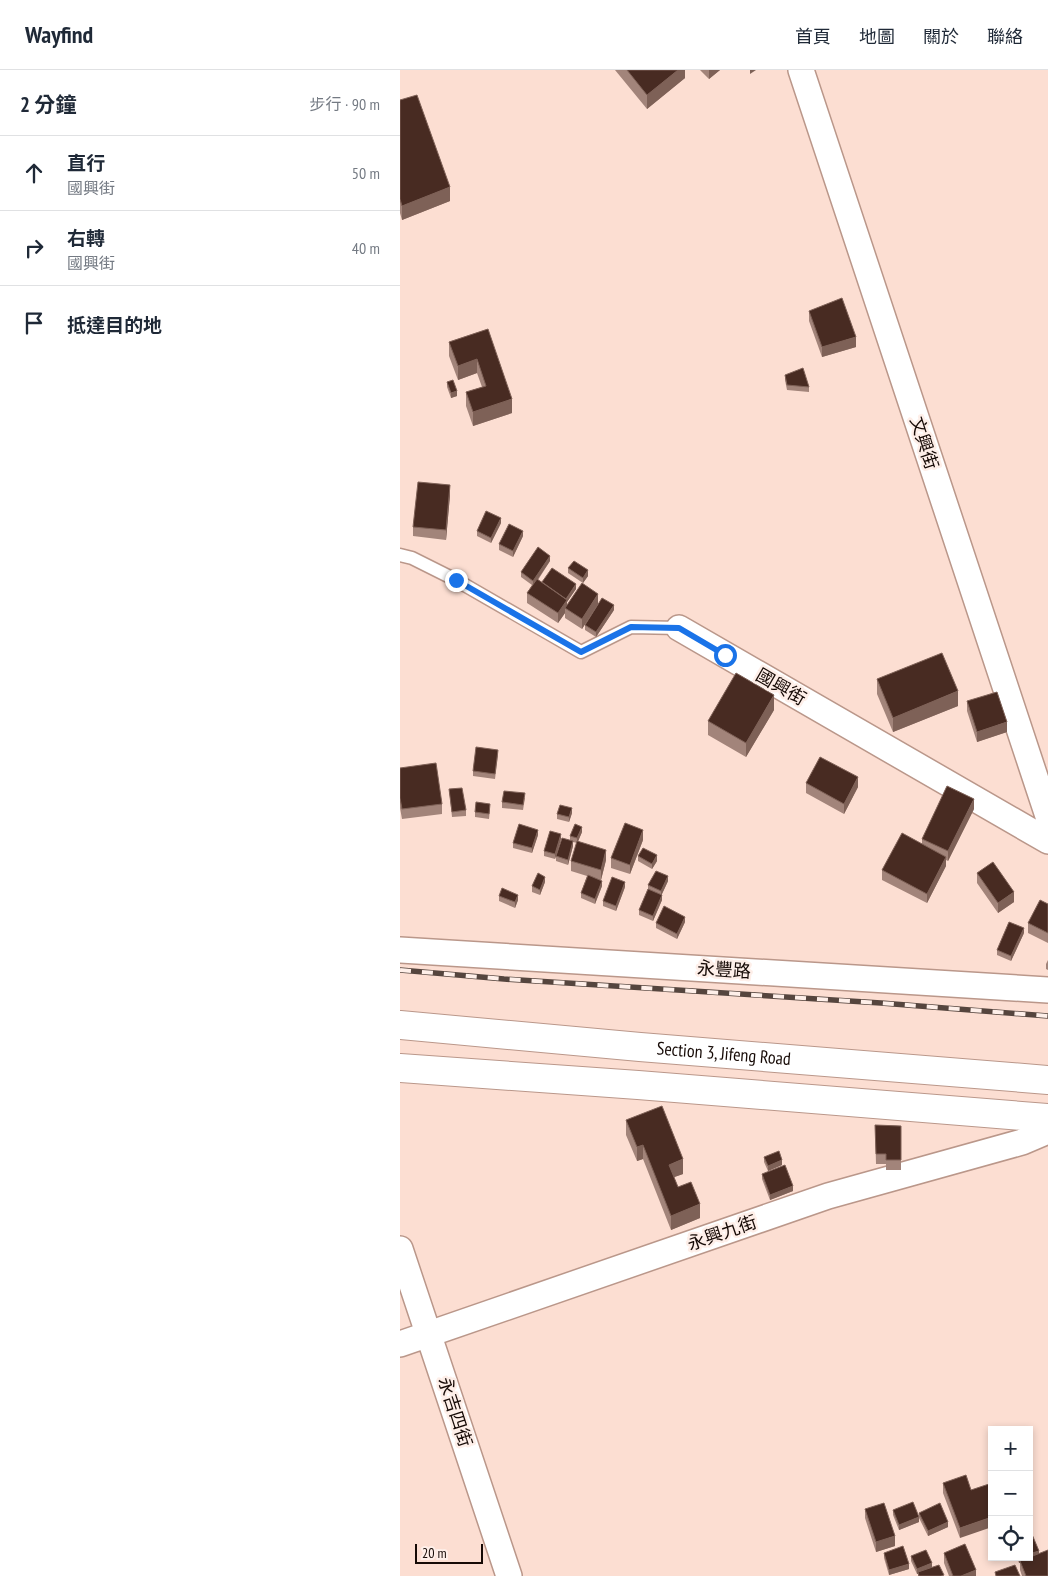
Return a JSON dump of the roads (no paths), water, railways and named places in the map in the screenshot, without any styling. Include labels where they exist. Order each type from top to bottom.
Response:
[{"type":"main road","name":"Section 3, Jifeng Road","points":[[400,1025],[640,1048],[1048,1080]]},
{"type":"main road","points":[[400,1068],[657,1086],[1048,1118]]},
{"type":"street","name":"文興街","points":[[801,70],[1048,816]]},
{"type":"street","name":"國興街","points":[[679,628],[1048,841]]},
{"type":"street","name":"永豐路","points":[[400,950],[1048,990]]},
{"type":"street","name":"永興九街","points":[[400,1344],[828,1196],[1022,1142],[1048,1131]]},
{"type":"street","name":"永吉四街","points":[[400,1249],[509,1576]]},
{"type":"lane","name":"國興街","points":[[400,555],[412,558],[456,580],[581,652],[631,627],[679,628]]},
{"type":"railway","points":[[400,970],[504,979],[881,1003],[1048,1016]]}]
